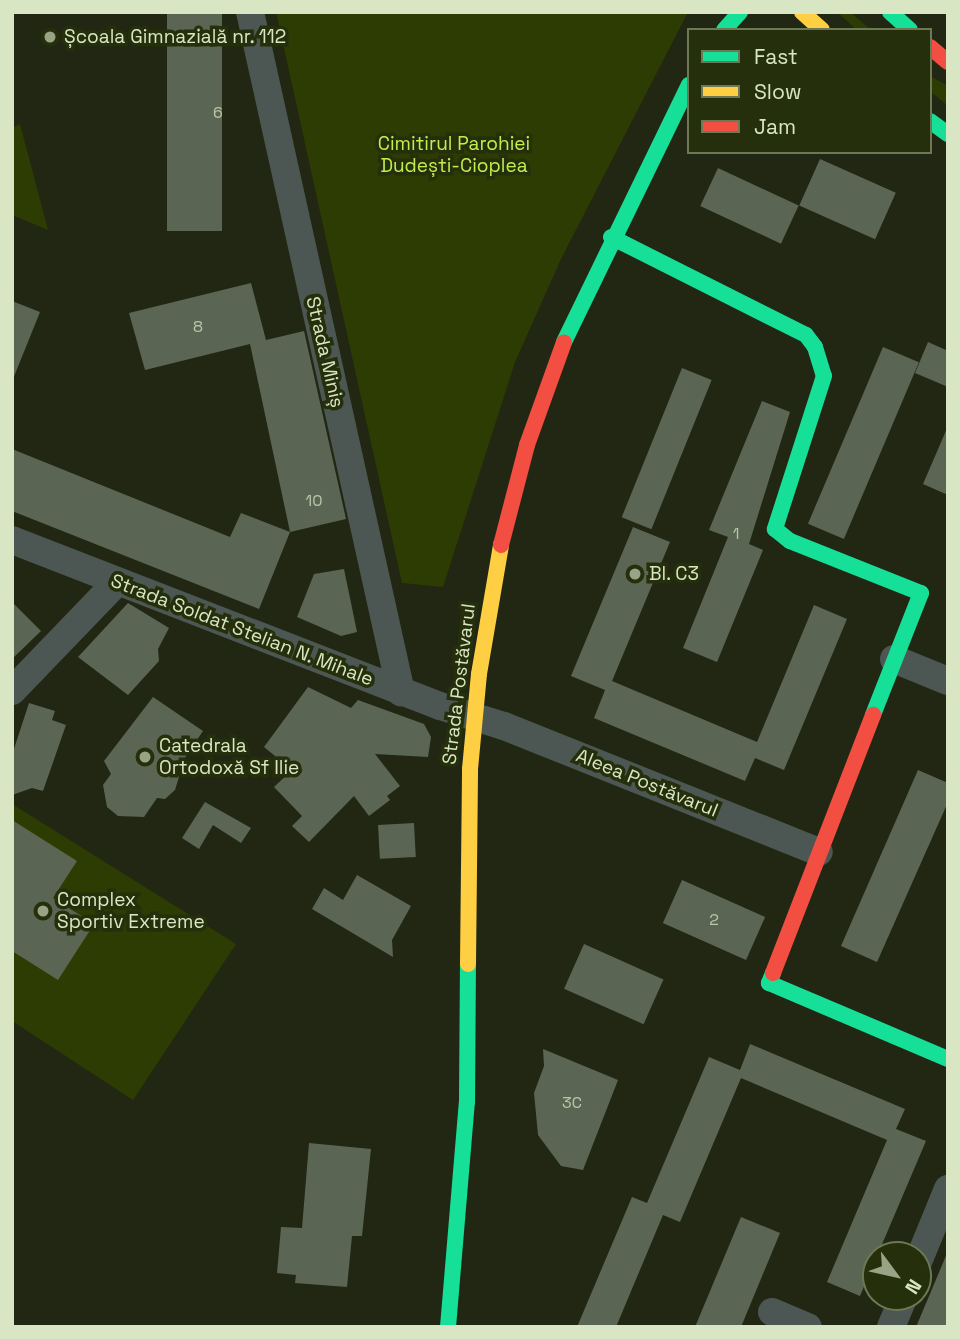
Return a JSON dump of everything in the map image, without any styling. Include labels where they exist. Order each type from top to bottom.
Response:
[{"type":"street","name":"Strada Miniș","points":[[250,12],[401,692]]},
{"type":"street","points":[[726,28],[740,12]]},
{"type":"street","points":[[802,12],[820,28]]},
{"type":"street","points":[[890,12],[908,28]]},
{"type":"street","points":[[932,49],[948,62]]},
{"type":"street","name":"Strada Postăvarul","points":[[448,1327],[467,1102],[468,814],[474,717],[488,609],[513,492],[562,346],[611,237],[687,89]]},
{"type":"street","points":[[932,122],[948,134]]},
{"type":"street","points":[[611,237],[806,335],[815,347],[824,376],[775,529],[790,541],[921,593],[769,983],[948,1059]]},
{"type":"street","name":"Strada Soldat Stelian N. Mihale","points":[[12,540],[401,692],[474,717]]},
{"type":"street","points":[[12,691],[117,582]]},
{"type":"street","points":[[894,659],[948,681]]},
{"type":"street","name":"Aleea Postăvarul","points":[[474,717],[820,852]]},
{"type":"street","points":[[927,1241],[948,1189]]},
{"type":"street","points":[[772,1312],[808,1327]]},
{"type":"green space","name":"Cimitirul Parohiei Dudești-Cioplea","points":[[276,12],[688,12],[561,259],[515,362],[443,587],[402,583]]},
{"type":"green space","points":[[837,12],[850,12],[869,28],[855,28]]},
{"type":"green space","points":[[932,77],[948,86],[948,106],[932,93]]},
{"type":"green space","points":[[20,124],[48,230],[12,215],[12,128]]},
{"type":"green space","points":[[12,804],[236,944],[133,1100],[12,1021]]},
{"type":"building","points":[[167,12],[222,12],[222,231],[167,231]]},
{"type":"building","points":[[820,159],[896,193],[875,239],[799,206]]},
{"type":"building","points":[[718,168],[799,206],[781,244],[700,206]]},
{"type":"building","points":[[251,283],[266,340],[304,331],[346,519],[290,532],[250,344],[145,370],[129,313]]},
{"type":"building","points":[[12,301],[40,312],[13,379],[12,379]]},
{"type":"building","points":[[928,342],[948,351],[948,387],[915,373]]},
{"type":"building","points":[[883,347],[919,362],[844,539],[808,524]]},
{"type":"building","points":[[682,368],[712,380],[651,529],[622,517]]},
{"type":"building","points":[[762,401],[790,412],[749,544],[763,550],[717,662],[683,648],[728,537],[709,530]]},
{"type":"building","points":[[948,426],[948,495],[923,484]]},
{"type":"building","points":[[12,449],[230,537],[241,513],[290,532],[259,609],[12,511]]},
{"type":"building","name":"Bl. C3","points":[[633,527],[670,542],[612,681],[757,742],[814,605],[847,619],[784,770],[755,758],[745,781],[594,718],[605,690],[571,676]]},
{"type":"building","points":[[344,569],[357,632],[341,636],[297,617],[314,574]]},
{"type":"building","points":[[12,602],[41,631],[12,659]]},
{"type":"building","points":[[128,603],[169,628],[158,649],[159,661],[128,695],[78,657]]},
{"type":"building","points":[[308,687],[351,708],[358,700],[424,724],[431,737],[428,757],[375,754],[400,786],[387,796],[390,800],[369,816],[354,796],[309,842],[292,826],[302,816],[274,787],[292,770],[264,747]]},
{"type":"building","name":"Catedrala Ortodoxă Sf Ilie","points":[[153,697],[203,731],[176,771],[179,777],[175,790],[165,799],[157,798],[144,817],[118,816],[107,807],[103,785],[111,774],[104,761]]},
{"type":"building","points":[[29,703],[55,711],[52,720],[66,725],[43,791],[32,788],[12,795],[12,755]]},
{"type":"building","points":[[918,770],[948,783],[948,802],[877,962],[841,946]]},
{"type":"building","points":[[205,802],[251,828],[241,843],[213,825],[199,849],[182,838]]},
{"type":"building","name":"Complex Sportiv Extreme","points":[[12,820],[77,861],[53,898],[94,924],[58,980],[12,951]]},
{"type":"building","points":[[414,823],[416,857],[380,859],[378,825]]},
{"type":"building","points":[[357,875],[411,906],[392,940],[393,957],[312,909],[324,888],[343,900]]},
{"type":"building","points":[[682,880],[765,917],[746,960],[663,923]]},
{"type":"building","points":[[584,944],[663,979],[644,1024],[564,989]]},
{"type":"building","points":[[750,1044],[905,1109],[896,1129],[926,1141],[883,1241],[862,1241],[860,1296],[827,1282],[887,1140],[741,1078],[680,1222],[663,1215],[616,1327],[577,1327],[632,1197],[647,1203],[709,1057],[740,1070]]},
{"type":"building","points":[[543,1049],[618,1080],[583,1170],[561,1166],[538,1135],[534,1093],[544,1066]]},
{"type":"building","points":[[309,1143],[371,1149],[362,1236],[352,1236],[347,1287],[295,1283],[296,1275],[277,1273],[281,1227],[302,1228]]},
{"type":"building","points":[[741,1217],[780,1233],[741,1327],[695,1327]]},
{"type":"building","points":[[948,1251],[948,1327],[916,1327],[923,1311],[932,1311],[932,1289]]},
{"type":"traffic: fast","points":[[726,28],[740,12]]},
{"type":"traffic: fast","points":[[890,12],[908,28]]},
{"type":"traffic: fast","points":[[564,342],[687,89]]},
{"type":"traffic: fast","points":[[932,122],[948,134]]},
{"type":"traffic: fast","points":[[611,237],[806,335],[815,347],[824,376],[775,529],[790,541],[921,593],[873,715]]},
{"type":"traffic: fast","points":[[448,1327],[467,1102],[468,964]]},
{"type":"traffic: fast","points":[[773,973],[769,983],[948,1059]]},
{"type":"traffic: slow","points":[[802,12],[820,28]]},
{"type":"traffic: slow","points":[[468,964],[470,769],[479,674],[501,545]]},
{"type":"traffic: jam","points":[[932,49],[948,62]]},
{"type":"traffic: jam","points":[[501,545],[527,445],[564,342]]},
{"type":"traffic: jam","points":[[773,973],[873,715]]},
{"type":"place","name":"Școala Gimnazială nr. 112","points":[[50,37]]},
{"type":"place","name":"Bl. C3","points":[[635,574]]},
{"type":"place","name":"Catedrala Ortodoxă Sf Ilie","points":[[145,757]]},
{"type":"place","name":"Complex Sportiv Extreme","points":[[43,911]]}]
